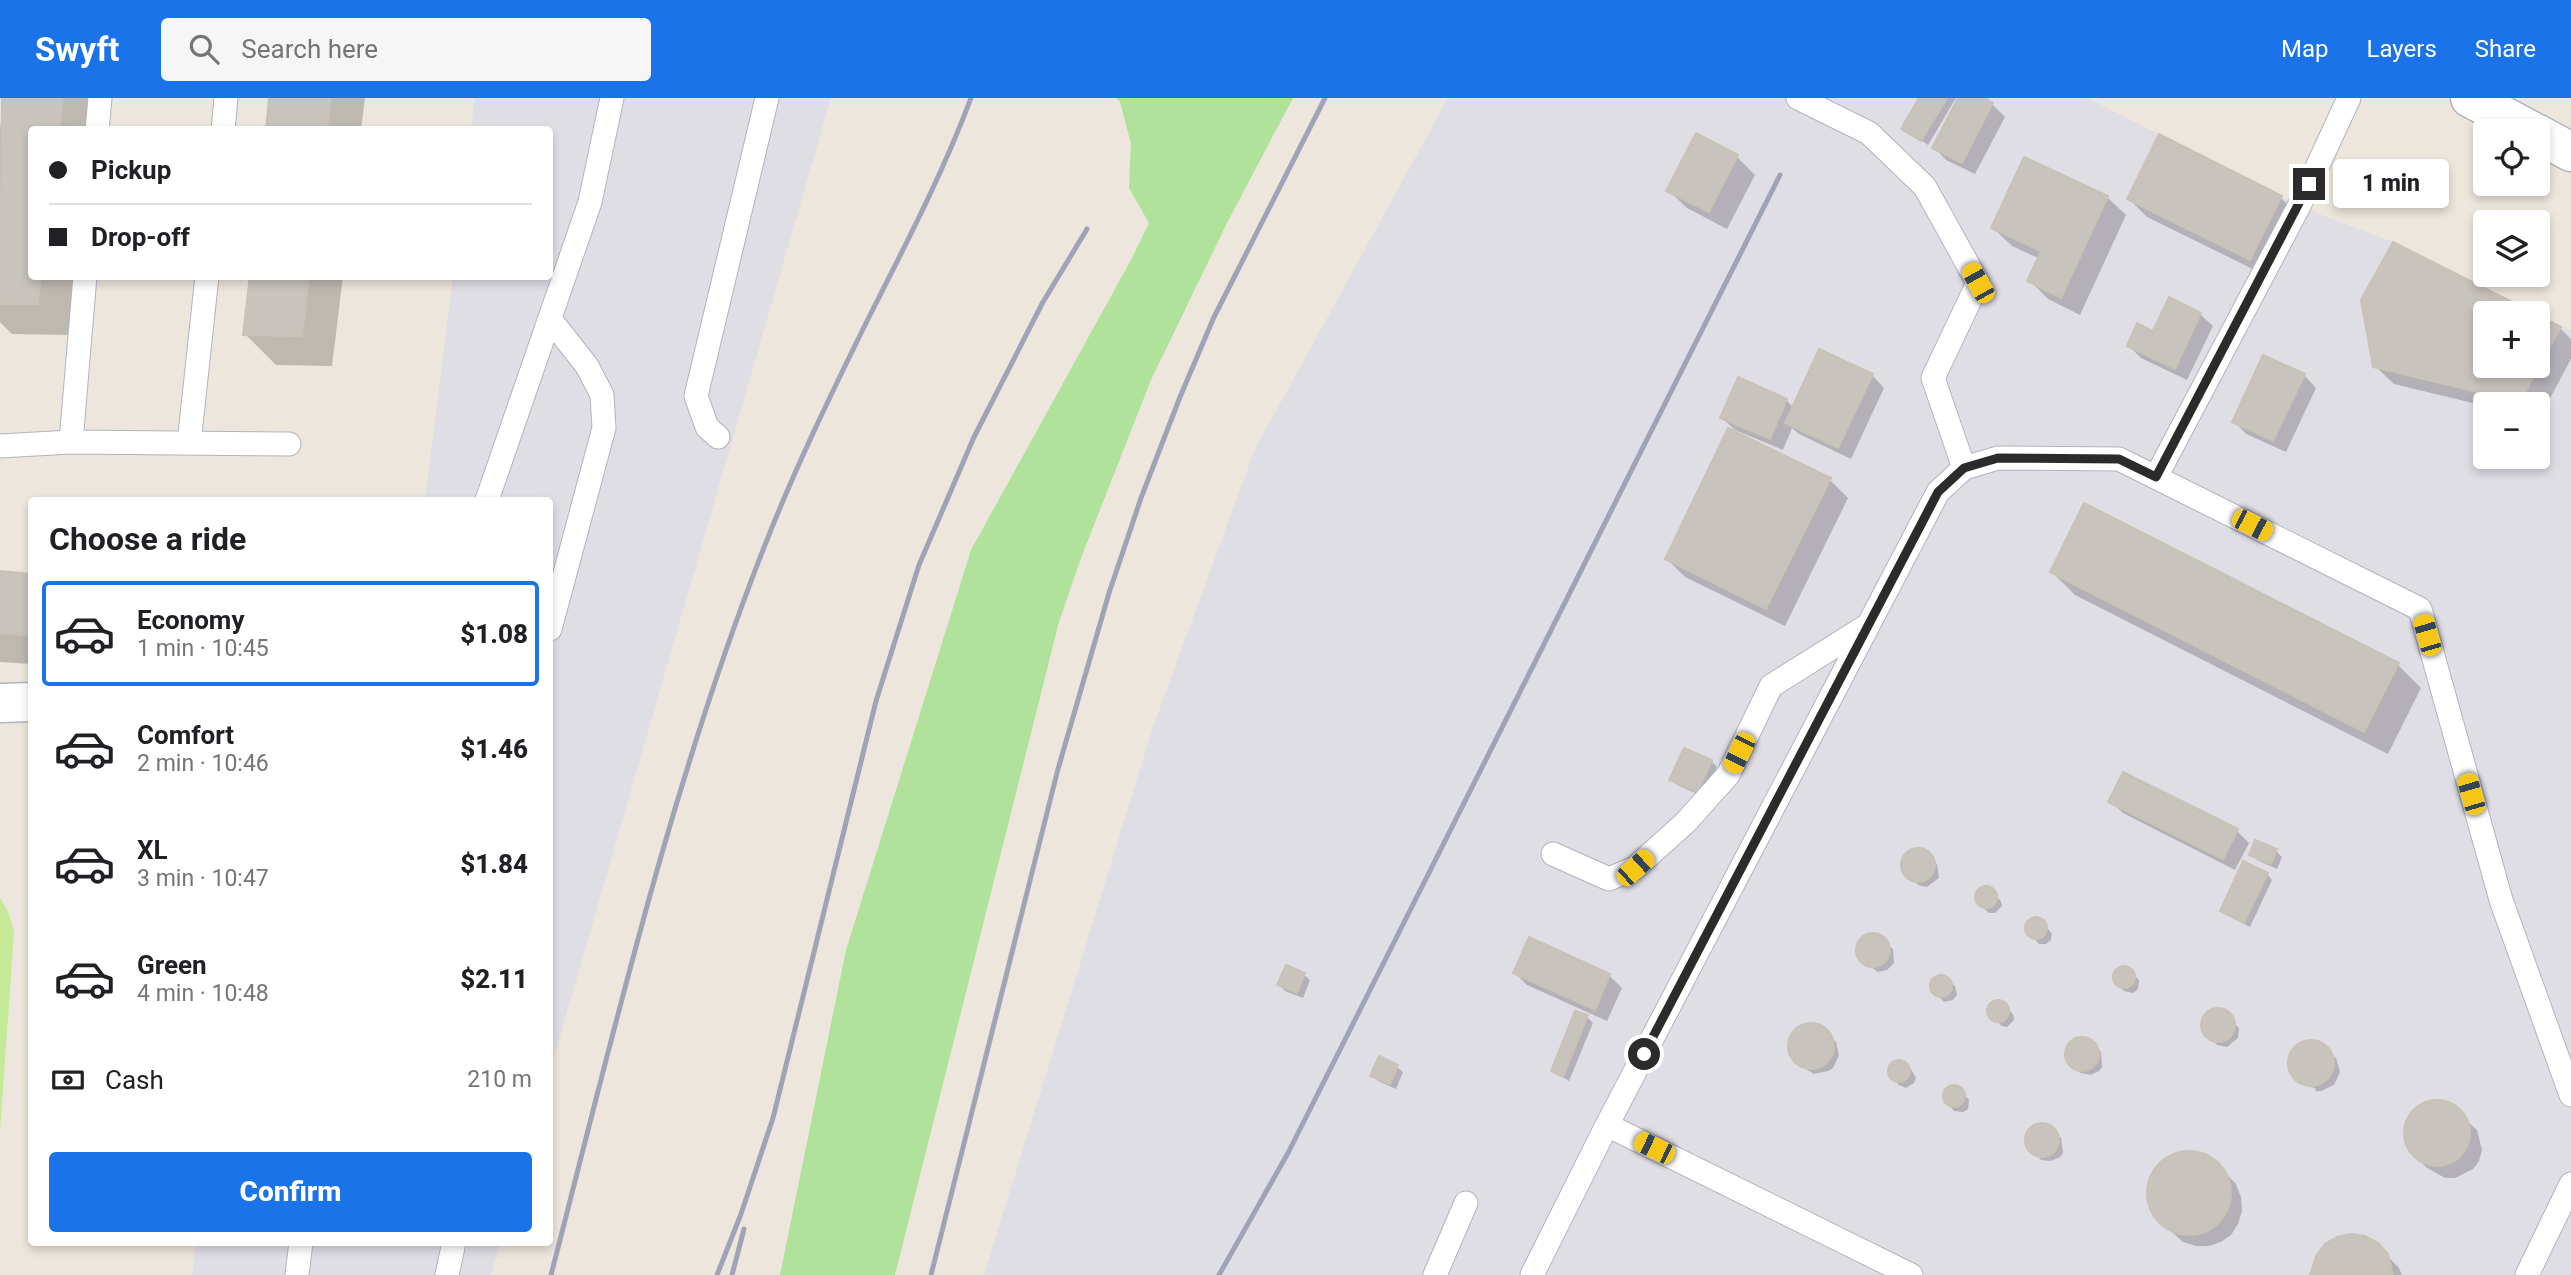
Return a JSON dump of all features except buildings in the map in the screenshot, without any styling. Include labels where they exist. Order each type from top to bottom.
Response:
[{"type":"street","points":[[2470,98],[2509,119]]},
{"type":"street","points":[[2550,141],[2571,152]]},
{"type":"street","points":[[0,703],[28,702]]},
{"type":"lane","points":[[97,126],[100,98]]},
{"type":"lane","points":[[223,126],[226,98]]},
{"type":"lane","points":[[489,497],[590,202],[612,98]]},
{"type":"lane","points":[[718,437],[707,427],[696,396],[767,98]]},
{"type":"lane","points":[[1798,98],[1869,133],[1926,187],[1978,283],[1933,378],[1964,468]]},
{"type":"lane","points":[[2156,477],[2299,206],[2349,98]]},
{"type":"lane","points":[[71,442],[85,280]]},
{"type":"lane","points":[[189,443],[207,280]]},
{"type":"lane","points":[[550,319],[587,366],[602,395],[604,428],[553,618]]},
{"type":"lane","points":[[0,446],[71,442],[289,444]]},
{"type":"lane","points":[[1532,1275],[1607,1125],[1938,492],[1964,468],[1998,458],[2119,459],[2420,609],[2501,900],[2571,1096]]},
{"type":"lane","points":[[1553,854],[1609,879],[1635,868],[1686,822],[1728,775],[1771,686],[1868,626]]},
{"type":"lane","points":[[1607,1125],[1910,1275]]},
{"type":"lane","points":[[2527,1275],[2571,1184]]},
{"type":"lane","points":[[1435,1275],[1465,1203]]},
{"type":"lane","points":[[297,1275],[301,1246]]},
{"type":"lane","points":[[447,1275],[453,1246]]},
{"type":"shaded area","points":[[475,98],[831,98],[553,1061],[553,497],[425,497],[453,280],[553,280],[553,126],[471,126]]},
{"type":"shaded area","points":[[1448,98],[2088,98],[2299,206],[2393,242],[2473,282],[2473,287],[2482,287],[2510,301],[2473,301],[2473,378],[2550,378],[2550,320],[2571,330],[2571,1275],[984,1275],[1154,724],[1255,449]]},
{"type":"shaded area","points":[[196,1246],[499,1246],[491,1275],[192,1275]]},
{"type":"green space","points":[[1116,98],[1293,98],[1227,223],[1151,380],[1081,558],[1059,622],[895,1275],[780,1275],[846,950],[971,550],[1149,223],[1129,188],[1131,144],[1120,102]]},
{"type":"green space","points":[[0,897],[14,932],[0,1131]]},
{"type":"railway","points":[[551,1275],[646,909],[672,818],[730,639],[800,461],[924,208],[971,98]]},
{"type":"railway","points":[[931,1275],[1058,769],[1109,593],[1141,498],[1214,317],[1325,98]]},
{"type":"railway","points":[[1219,1275],[1288,1153],[1780,175]]},
{"type":"railway","points":[[717,1275],[741,1214],[773,1118],[876,701],[919,565],[974,437],[1043,302],[1087,229]]},
{"type":"railway","points":[[732,1275],[744,1229]]},
{"type":"route","points":[[1644,1054],[1938,492],[1964,468],[1998,458],[2119,459],[2156,477],[2309,184]]}]
